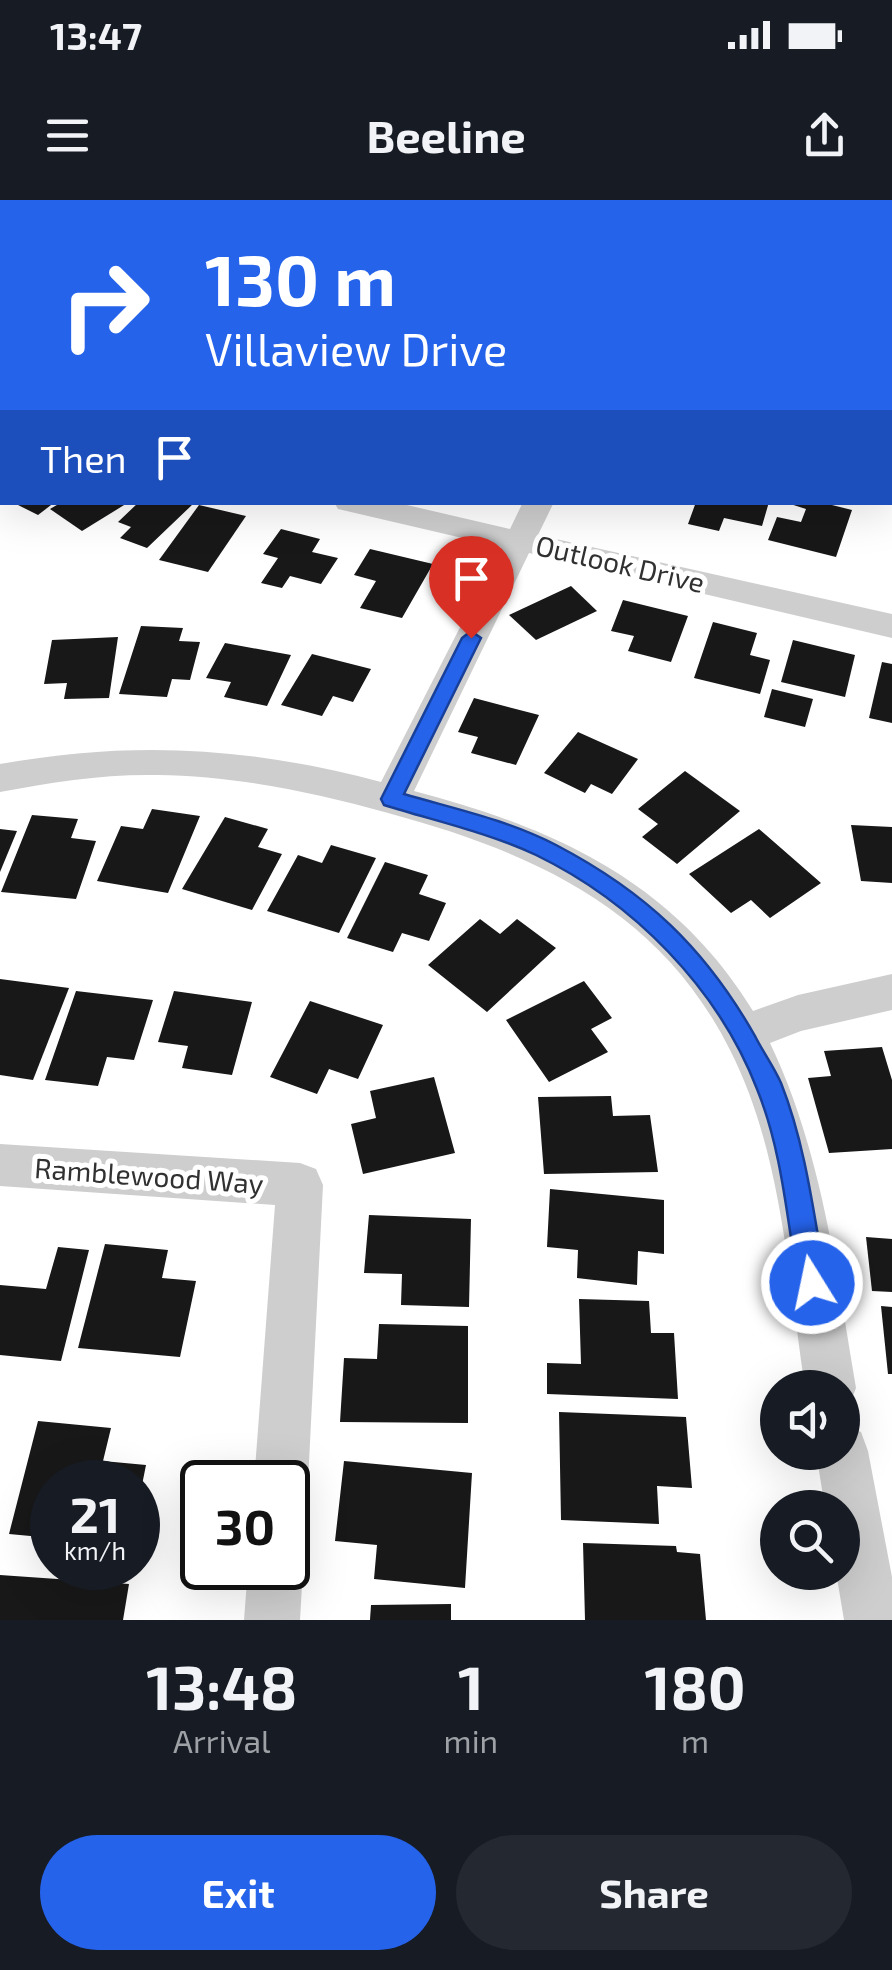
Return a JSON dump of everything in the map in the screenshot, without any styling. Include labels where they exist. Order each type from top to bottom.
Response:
[{"type":"street","name":"Outlook Drive","points":[[362,505],[892,626]]},
{"type":"street","points":[[391,799],[537,505]]},
{"type":"street","points":[[0,778],[88,763],[192,760],[294,773],[496,829],[595,876],[640,909],[681,948],[718,992],[768,1084],[787,1144],[828,1370]]},
{"type":"street","points":[[744,1034],[798,1013],[892,992]]},
{"type":"street","name":"Ramblewood Way","points":[[0,1164],[300,1186],[282,1460]]},
{"type":"street","points":[[845,1470],[872,1620]]},
{"type":"street","points":[[272,1620],[274,1590]]},
{"type":"building","points":[[18,505],[51,505],[38,515]]},
{"type":"building","points":[[57,505],[124,505],[82,531],[50,509]]},
{"type":"building","points":[[136,505],[192,505],[147,548],[120,538],[131,527],[118,522]]},
{"type":"building","points":[[199,505],[246,516],[208,572],[159,560]]},
{"type":"building","points":[[695,505],[768,505],[762,526],[724,518],[719,531],[688,524]]},
{"type":"building","points":[[793,505],[832,505],[852,510],[836,557],[768,540],[777,517],[801,522],[806,509]]},
{"type":"building","points":[[281,529],[320,539],[312,552],[338,558],[321,584],[290,576],[282,588],[261,583],[278,558],[263,554]]},
{"type":"building","points":[[370,549],[433,564],[402,618],[360,608],[376,581],[354,575]]},
{"type":"building","points":[[571,586],[597,611],[536,640],[509,615]]},
{"type":"building","points":[[623,600],[688,616],[671,662],[628,651],[634,636],[611,631]]},
{"type":"building","points":[[713,622],[757,633],[750,655],[770,660],[760,694],[694,678]]},
{"type":"building","points":[[141,626],[183,628],[179,641],[200,642],[190,680],[172,679],[167,697],[119,694]]},
{"type":"building","points":[[118,637],[109,698],[64,699],[67,683],[44,684],[52,640]]},
{"type":"building","points":[[793,640],[855,655],[845,697],[781,682]]},
{"type":"building","points":[[225,643],[291,655],[267,706],[224,697],[231,682],[206,678]]},
{"type":"building","points":[[312,654],[371,669],[353,702],[333,696],[322,716],[281,705]]},
{"type":"building","points":[[882,662],[892,664],[892,723],[869,718]]},
{"type":"building","points":[[772,689],[813,699],[805,727],[764,717]]},
{"type":"building","points":[[474,698],[539,715],[516,765],[471,753],[478,737],[458,732]]},
{"type":"building","points":[[578,732],[638,759],[612,794],[591,784],[585,793],[544,773]]},
{"type":"building","points":[[685,771],[740,811],[677,864],[642,837],[658,824],[638,809]]},
{"type":"building","points":[[152,809],[200,816],[168,893],[97,881],[121,826],[143,829]]},
{"type":"building","points":[[32,815],[78,819],[71,838],[96,841],[76,899],[1,892]]},
{"type":"building","points":[[225,817],[268,829],[258,847],[282,854],[252,910],[182,889]]},
{"type":"building","points":[[851,825],[892,827],[892,883],[861,881]]},
{"type":"building","points":[[0,829],[17,831],[0,872]]},
{"type":"building","points":[[759,829],[821,883],[770,918],[751,900],[731,913],[689,874]]},
{"type":"building","points":[[331,845],[376,858],[339,933],[267,911],[298,855],[322,863]]},
{"type":"building","points":[[385,862],[428,875],[419,894],[446,903],[429,941],[402,933],[393,952],[347,938]]},
{"type":"building","points":[[480,919],[500,934],[517,919],[556,948],[487,1012],[428,965]]},
{"type":"building","points":[[0,979],[69,988],[33,1080],[0,1075]]},
{"type":"building","points":[[584,981],[612,1018],[591,1029],[608,1052],[549,1082],[506,1020]]},
{"type":"building","points":[[76,991],[153,1000],[134,1060],[107,1057],[98,1086],[45,1080]]},
{"type":"building","points":[[174,991],[252,1002],[232,1075],[182,1068],[188,1046],[158,1042]]},
{"type":"building","points":[[310,1001],[383,1025],[358,1079],[329,1069],[317,1094],[270,1077]]},
{"type":"building","points":[[882,1047],[892,1080],[892,1149],[829,1153],[808,1078],[831,1076],[824,1051]]},
{"type":"building","points":[[434,1077],[455,1153],[363,1174],[351,1124],[376,1118],[370,1091]]},
{"type":"building","points":[[611,1096],[613,1116],[650,1115],[658,1172],[544,1174],[538,1097]]},
{"type":"building","points":[[550,1189],[664,1200],[664,1254],[638,1251],[637,1285],[577,1278],[578,1250],[547,1247]]},
{"type":"building","points":[[369,1215],[471,1219],[469,1307],[401,1305],[402,1274],[364,1273]]},
{"type":"building","points":[[866,1237],[892,1239],[892,1292],[872,1291]]},
{"type":"building","points":[[105,1244],[168,1250],[162,1278],[196,1281],[180,1357],[78,1348]]},
{"type":"building","points":[[58,1247],[89,1250],[61,1361],[0,1355],[0,1285],[46,1289]]},
{"type":"building","points":[[579,1299],[649,1301],[651,1333],[674,1333],[678,1399],[547,1394],[547,1363],[581,1364]]},
{"type":"building","points":[[881,1306],[892,1307],[892,1374],[888,1374]]},
{"type":"building","points":[[379,1324],[468,1326],[468,1423],[340,1422],[344,1358],[377,1359]]},
{"type":"building","points":[[559,1412],[686,1417],[692,1488],[657,1486],[659,1524],[561,1520]]},
{"type":"building","points":[[38,1421],[111,1428],[103,1460],[30,1460],[30,1536],[9,1534]]},
{"type":"building","points":[[344,1461],[472,1473],[465,1588],[374,1579],[377,1545],[335,1541]]},
{"type":"building","points":[[583,1543],[676,1546],[677,1552],[700,1554],[706,1620],[585,1620]]},
{"type":"building","points":[[0,1575],[30,1577],[30,1590],[128,1590],[123,1620],[0,1620]]},
{"type":"building","points":[[451,1604],[451,1620],[370,1620],[371,1605]]},
{"type":"route","points":[[471,638],[391,799],[496,829],[546,850],[595,876],[640,909],[681,948],[718,992],[768,1084],[787,1144],[812,1283]]}]
